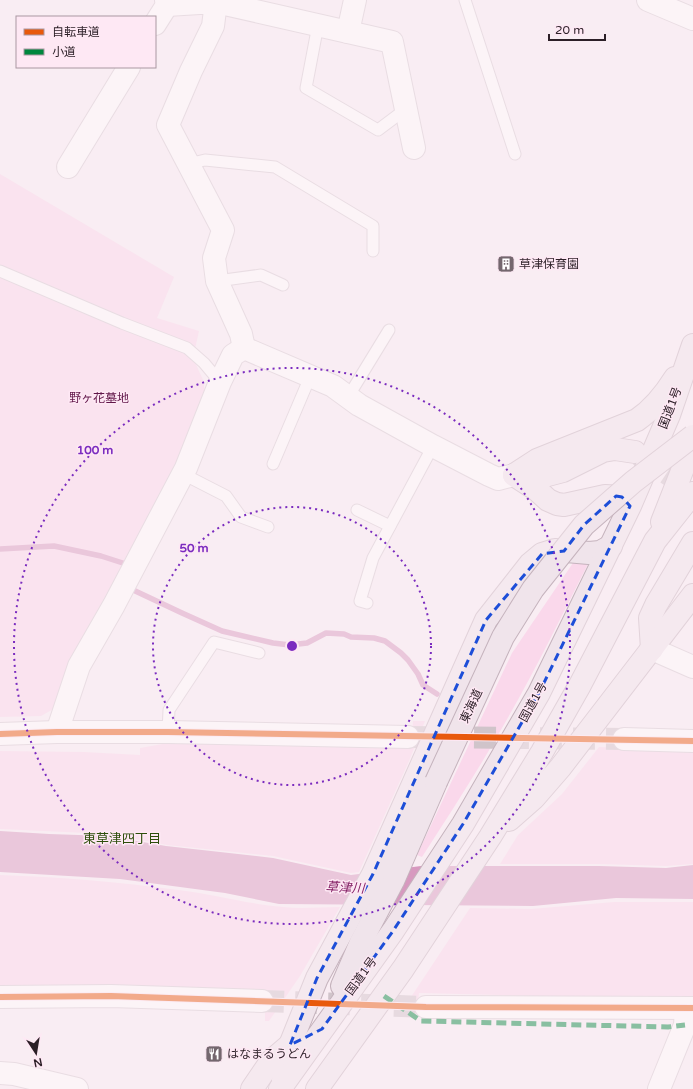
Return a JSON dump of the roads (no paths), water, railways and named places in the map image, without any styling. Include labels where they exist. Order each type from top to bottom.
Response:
[{"type":"highway","points":[[514,475],[537,460],[624,426],[649,412],[665,393],[692,350]]},
{"type":"highway","name":"国道1号","points":[[351,981],[393,931],[459,830],[539,693],[630,506],[669,414],[692,350]]},
{"type":"highway","name":"東海道","points":[[322,1029],[351,981],[362,942],[393,880],[503,637],[532,589],[584,525],[633,482],[693,436]]},
{"type":"highway","points":[[316,1089],[397,978],[490,837],[532,768],[580,685],[655,540],[693,443]]},
{"type":"highway","points":[[514,475],[544,476],[563,471],[603,451],[615,449],[635,452]]},
{"type":"highway","points":[[514,475],[537,490],[548,500],[557,504],[564,505],[605,496],[622,497],[630,506]]},
{"type":"highway","points":[[655,540],[693,493]]},
{"type":"highway","points":[[652,648],[650,618],[656,605],[693,543]]},
{"type":"highway","points":[[281,1088],[290,1044],[317,978],[373,874],[486,620],[530,564],[542,554],[555,550],[589,553],[600,552],[611,546]]},
{"type":"highway","points":[[490,837],[534,798],[560,768],[693,595]]},
{"type":"highway","points":[[252,1089],[271,1061],[290,1044],[322,1029]]},
{"type":"highway","points":[[281,1088],[322,1029]]},
{"type":"street","points":[[348,32],[355,0]]},
{"type":"street","points":[[648,0],[693,19]]},
{"type":"street","points":[[677,0],[693,7]]},
{"type":"street","points":[[156,22],[167,2],[249,4],[318,25],[392,42],[414,148]]},
{"type":"street","points":[[216,2],[213,26],[191,71],[168,125],[223,230],[214,258],[217,281],[241,334],[244,348]]},
{"type":"street","points":[[68,167],[128,68]]},
{"type":"street","points":[[57,732],[79,666],[125,585],[183,474],[220,382],[233,355],[244,348]]},
{"type":"street","points":[[244,348],[333,386],[359,405],[433,446],[498,479],[514,475]]},
{"type":"street","points":[[652,648],[693,667]]},
{"type":"street","points":[[0,734],[57,732],[168,732],[408,737]]},
{"type":"street","points":[[624,739],[693,741]]},
{"type":"street","points":[[0,997],[111,996],[262,1001]]},
{"type":"street","points":[[426,1007],[690,1008],[663,1086]]},
{"type":"street","points":[[0,1073],[14,1074],[77,1089]]},
{"type":"lane","points":[[465,0],[515,154]]},
{"type":"lane","points":[[318,25],[306,88],[378,130],[406,109]]},
{"type":"lane","points":[[188,164],[205,160],[275,167],[373,226],[373,251]]},
{"type":"lane","points":[[0,271],[122,324],[187,348],[204,363],[220,382]]},
{"type":"lane","points":[[217,281],[261,275],[283,285]]},
{"type":"lane","points":[[348,397],[389,330]]},
{"type":"lane","points":[[273,464],[310,377]]},
{"type":"lane","points":[[367,603],[360,601],[373,558],[433,446]]},
{"type":"lane","points":[[183,474],[226,496],[241,517],[268,527]]},
{"type":"lane","points":[[357,510],[390,526]]},
{"type":"lane","points":[[168,732],[169,710],[214,642],[259,653]]},
{"type":"water","name":"草津川","points":[[0,831],[108,836],[166,846],[273,858],[351,875],[421,866],[599,866],[666,868],[693,865],[693,899],[616,898],[533,906],[279,904],[225,893],[120,879],[0,872]]},
{"type":"waterway","points":[[0,549],[54,546],[101,556],[129,565]]},
{"type":"waterway","points":[[131,589],[222,631],[273,643],[290,645],[307,643],[326,633],[344,634],[351,637],[374,638],[385,641],[408,660],[418,674],[423,685],[437,694]]},
{"type":"tunnel","points":[[639,455],[693,491]]},
{"type":"tunnel","points":[[408,737],[624,739]]},
{"type":"tunnel","points":[[262,1001],[426,1007]]},
{"type":"place","name":"草津保育園","points":[[506,264]]},
{"type":"place","name":"はなまるうどん","points":[[214,1054]]},
{"type":"district","name":"東草津四丁目","points":[[122,838]]},
{"type":"park label","name":"野ヶ花墓地","points":[[99,398]]}]
